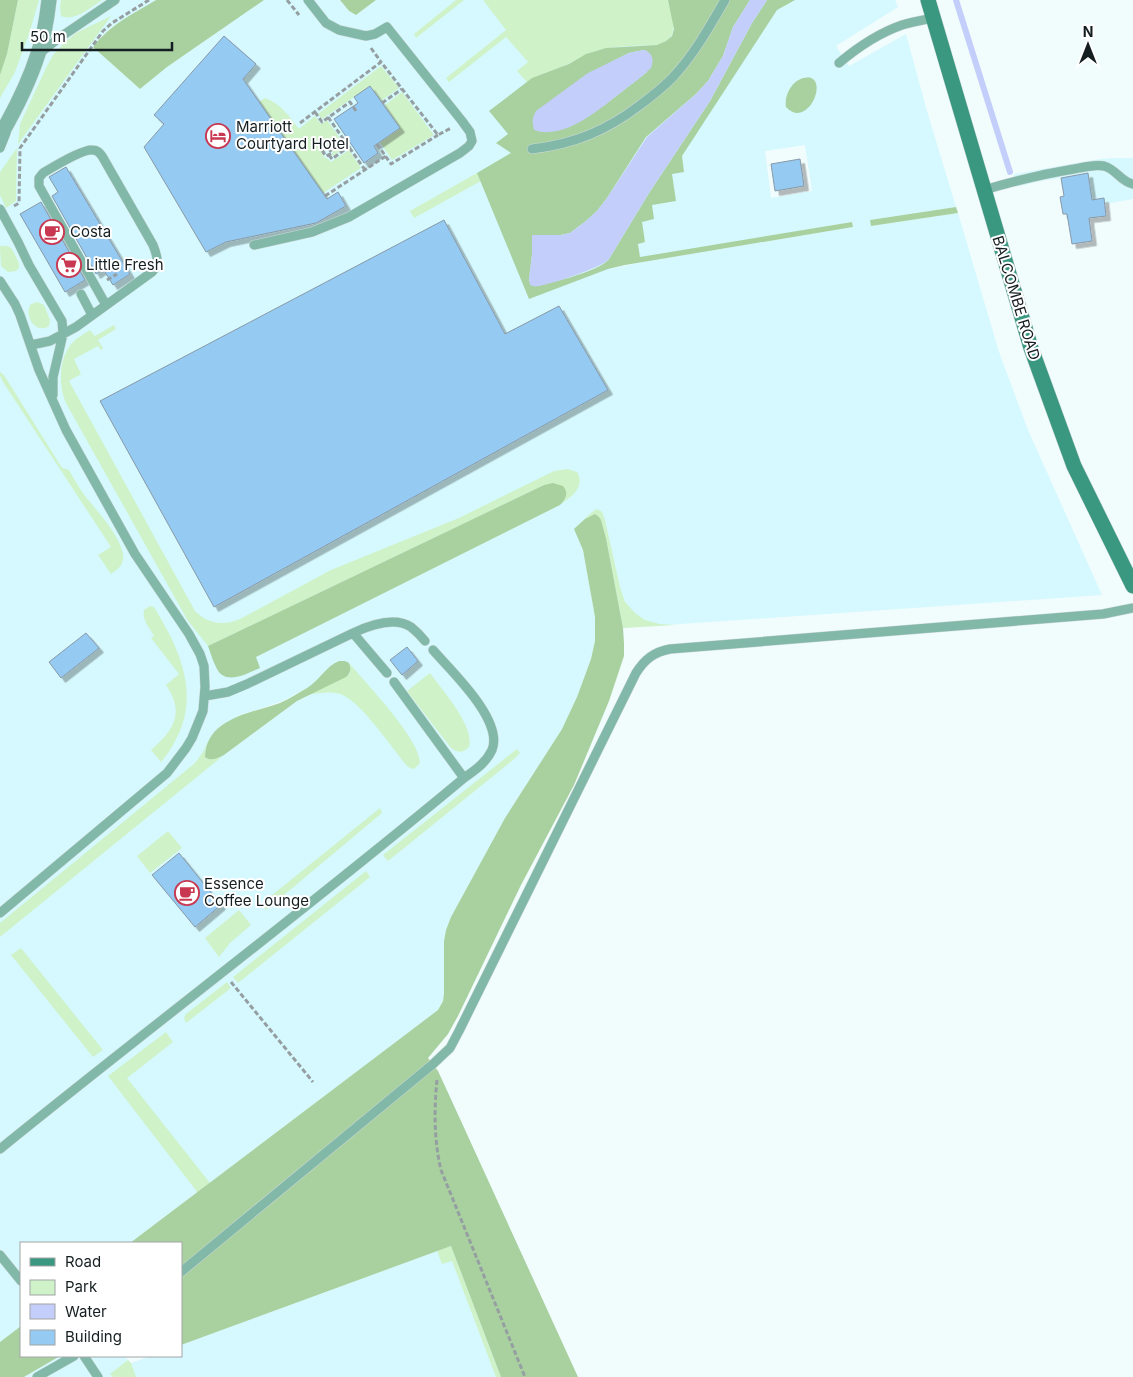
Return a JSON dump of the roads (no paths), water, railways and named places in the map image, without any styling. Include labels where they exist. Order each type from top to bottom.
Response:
[{"type":"main road","name":"BALCOMBE ROAD","points":[[928,0],[1031,348],[1074,466],[1133,586]]},
{"type":"street","points":[[0,136],[19,100],[38,54],[49,0]]},
{"type":"lane","points":[[38,54],[115,0]]},
{"type":"lane","points":[[254,245],[312,232],[348,217],[460,153],[469,146],[472,140],[470,132],[462,121],[387,27],[375,34],[366,36],[339,30],[326,23],[308,0]]},
{"type":"lane","points":[[532,149],[567,142],[593,134],[609,126],[651,97],[674,76],[686,61],[703,38],[726,0]]},
{"type":"lane","points":[[839,63],[857,48],[882,34],[903,25],[933,18]]},
{"type":"lane","points":[[0,148],[19,100]]},
{"type":"lane","points":[[30,345],[50,341],[76,327],[154,270],[156,266],[157,256],[153,245],[102,156],[97,151],[89,150],[43,173],[38,182],[106,305]]},
{"type":"lane","points":[[984,190],[1036,175],[1093,166],[1110,168],[1125,182],[1133,184]]},
{"type":"lane","points":[[1,211],[29,265],[60,316],[63,326],[63,334],[53,377],[53,401]]},
{"type":"lane","points":[[0,281],[15,304],[39,370],[66,430],[135,554],[189,634],[200,654],[204,666],[205,696],[203,711],[192,738],[167,773],[0,913]]},
{"type":"lane","points":[[81,294],[92,315]]},
{"type":"lane","points":[[182,1271],[450,1048],[636,673],[648,657],[661,650],[670,649],[1103,614],[1133,608]]},
{"type":"lane","points":[[205,696],[228,692],[248,684],[353,633],[382,623],[398,622],[411,627],[425,641]]},
{"type":"lane","points":[[353,633],[387,673]]},
{"type":"lane","points":[[0,1149],[481,765],[493,748],[491,726],[480,706],[433,650]]},
{"type":"lane","points":[[394,682],[464,778]]},
{"type":"lane","points":[[0,1255],[20,1280]]},
{"type":"lane","points":[[37,1377],[72,1357]]},
{"type":"lane","points":[[85,1357],[98,1377]]},
{"type":"water","points":[[750,0],[767,0],[752,23],[710,101],[649,193],[609,259],[596,267],[564,279],[544,285],[530,285],[532,235],[561,235],[570,233],[597,211],[647,137],[708,81],[723,56],[733,27]]},
{"type":"water","points":[[644,50],[652,57],[651,68],[594,113],[570,127],[558,131],[534,130],[533,120],[536,111],[588,73],[629,53]]},
{"type":"waterway","points":[[956,0],[1010,172]]},
{"type":"place","name":"Marriott Courtyard Hotel","points":[[218,136]]},
{"type":"place","name":"Costa","points":[[52,232]]},
{"type":"place","name":"Little Fresh","points":[[69,265]]},
{"type":"place","name":"Essence Coffee Lounge","points":[[187,893]]}]
